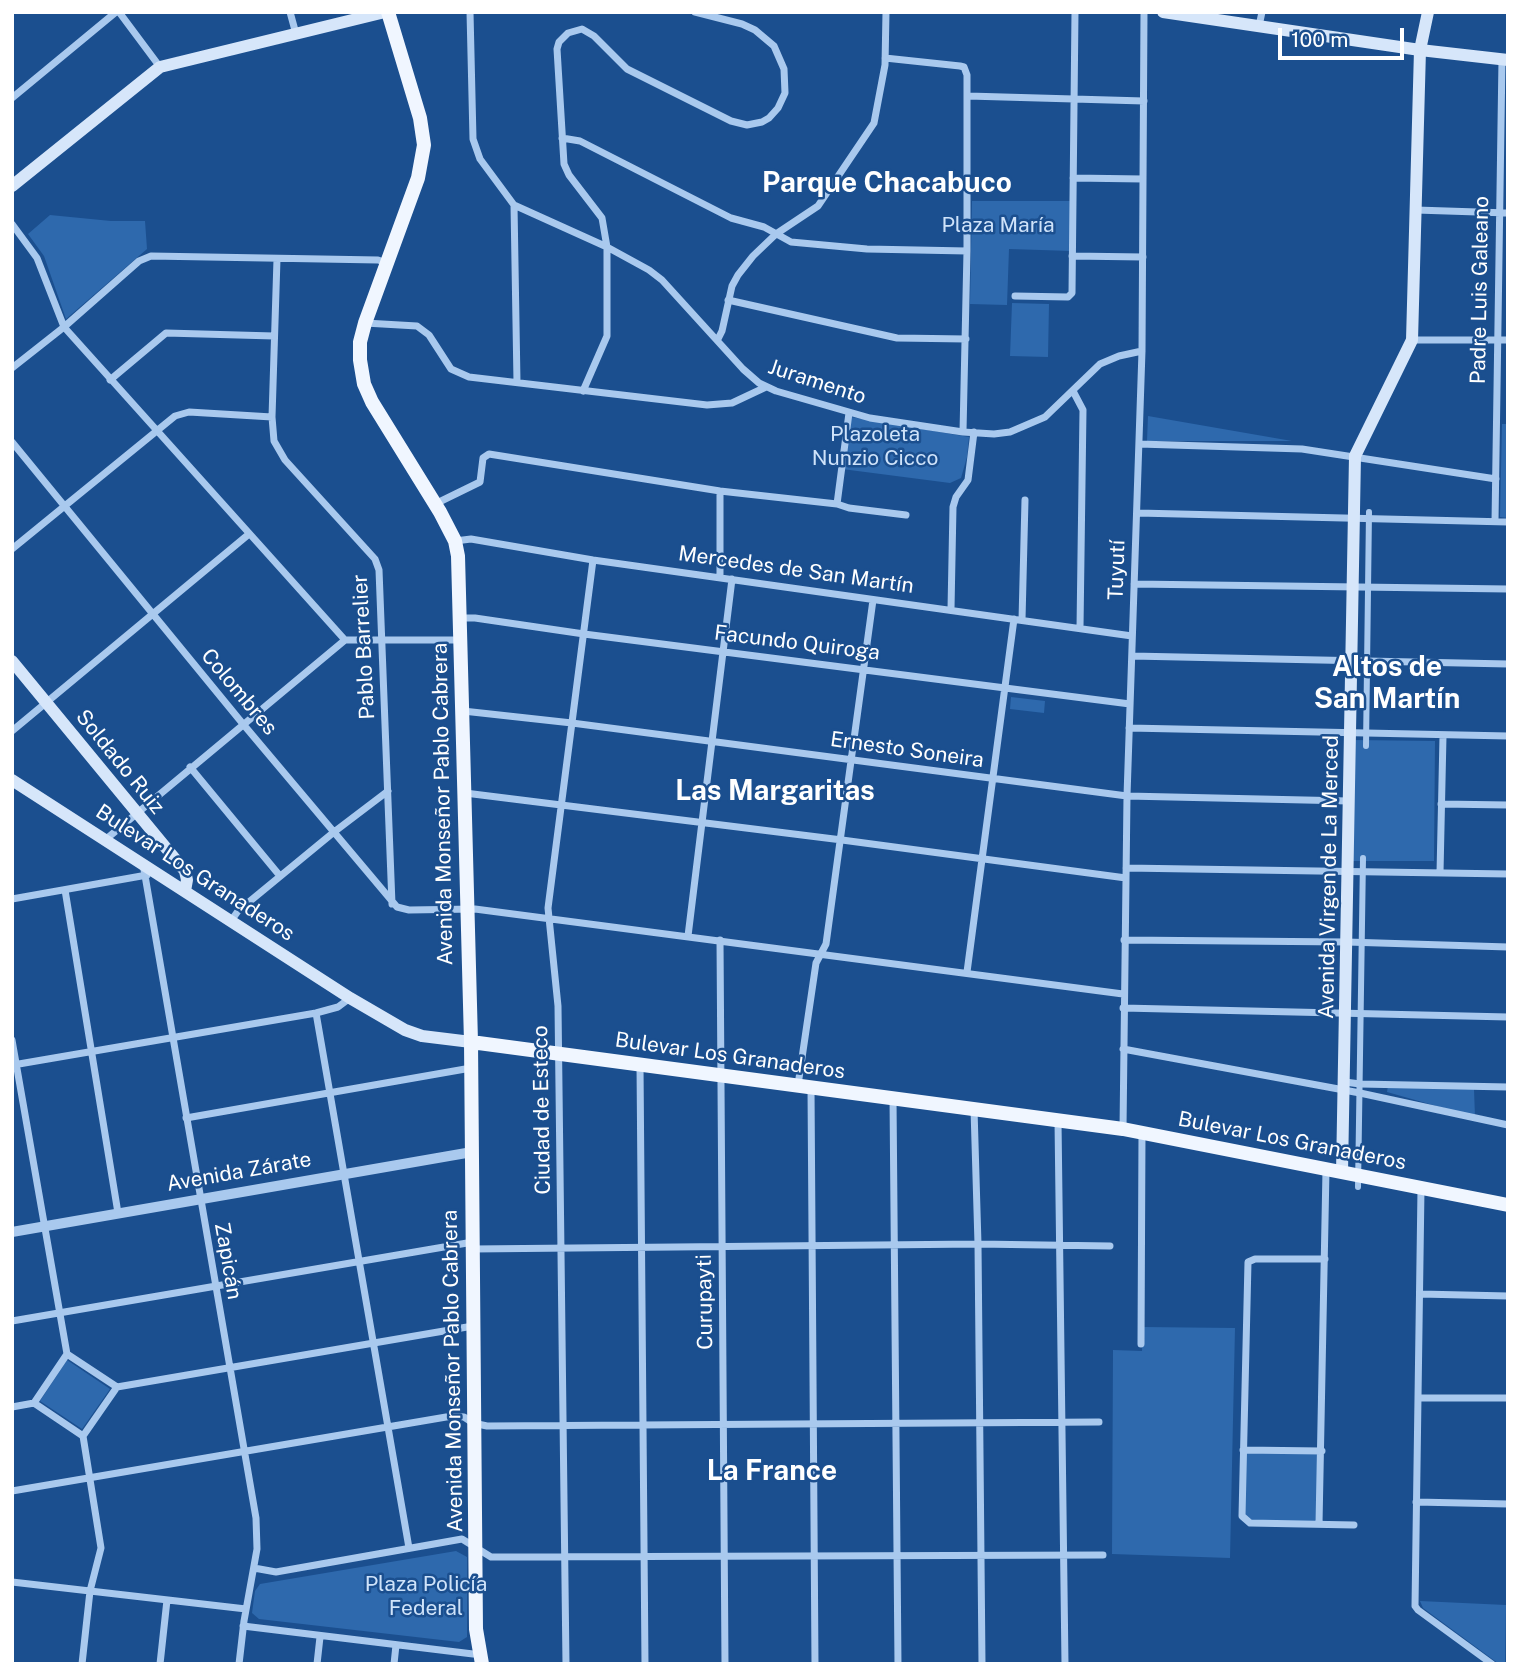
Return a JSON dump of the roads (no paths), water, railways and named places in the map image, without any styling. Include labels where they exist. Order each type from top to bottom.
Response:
[{"type":"main road","points":[[12,186],[160,67],[386,12]]},
{"type":"main road","name":"Avenida Monseñor Pablo Cabrera","points":[[386,12],[420,118],[424,145],[418,178],[365,324],[359,350],[361,370],[368,393],[435,503],[455,541],[459,564],[471,1042],[476,1660]]},
{"type":"main road","points":[[1163,12],[1420,50],[1505,59]]},
{"type":"main road","points":[[1420,50],[1428,12]]},
{"type":"main road","name":"Avenida Virgen de La Merced","points":[[1342,1172],[1355,456],[1412,340],[1420,50]]},
{"type":"main road","name":"Soldado Ruiz","points":[[12,661],[185,870],[185,891]]},
{"type":"main road","name":"Bulevar Los Granaderos","points":[[12,780],[105,840],[147,871],[185,891],[350,998],[414,1033],[1123,1129],[1342,1172],[1358,1181],[1508,1205]]},
{"type":"street","points":[[12,98],[118,12],[160,67]]},
{"type":"street","points":[[290,12],[296,34]]},
{"type":"street","points":[[470,12],[472,139],[480,159],[514,205],[517,383]]},
{"type":"street","points":[[583,391],[607,336],[607,247],[603,218],[566,169],[557,49],[562,37],[574,29],[582,29],[594,36],[627,69],[731,121],[756,124],[775,113],[783,100],[786,86],[782,61],[774,46],[755,30],[742,24],[695,12]]},
{"type":"street","points":[[718,340],[728,300],[738,275],[776,234],[818,206],[869,131],[876,117],[885,58],[886,12]]},
{"type":"street","points":[[1015,296],[1068,297],[1072,293],[1075,12]]},
{"type":"street","name":"Tuyutí","points":[[1123,1129],[1127,796],[1142,351],[1144,12]]},
{"type":"street","points":[[1259,26],[1262,12]]},
{"type":"street","points":[[885,58],[960,66],[964,67],[967,75],[963,432]]},
{"type":"street","name":"Padre Luis Galeano","points":[[1496,522],[1505,59]]},
{"type":"street","points":[[968,96],[1144,101]]},
{"type":"street","points":[[562,138],[580,141],[731,218],[764,227],[791,242],[867,249],[967,251]]},
{"type":"street","points":[[1073,178],[1143,179]]},
{"type":"street","name":"Juramento","points":[[514,205],[607,247],[656,275],[743,369],[766,387],[887,422],[994,434],[1023,428],[1045,417],[1100,364],[1142,351]]},
{"type":"street","points":[[1416,210],[1504,213]]},
{"type":"street","points":[[12,224],[37,258],[64,327],[345,640]]},
{"type":"street","points":[[12,368],[145,258],[158,256],[378,260],[387,263]]},
{"type":"street","points":[[1072,256],[1143,257]]},
{"type":"street","name":"Pablo Barrelier","points":[[277,259],[272,418],[274,440],[280,454],[378,564],[392,904]]},
{"type":"street","points":[[728,300],[906,339],[966,339]]},
{"type":"street","points":[[365,324],[417,326],[429,335],[445,362],[461,375],[707,405],[732,403],[766,387]]},
{"type":"street","points":[[110,380],[166,332],[274,336]]},
{"type":"street","points":[[1412,340],[1508,340]]},
{"type":"street","points":[[1073,390],[1083,410],[1080,628]]},
{"type":"street","points":[[12,549],[182,413],[272,418]]},
{"type":"street","points":[[837,504],[849,413]]},
{"type":"street","points":[[951,609],[953,507],[968,480],[974,432]]},
{"type":"street","name":"Colombres","points":[[12,442],[392,904]]},
{"type":"street","points":[[1139,444],[1302,449],[1496,479]]},
{"type":"street","points":[[12,458],[20,451]]},
{"type":"street","points":[[435,503],[477,485],[481,479],[483,458],[489,454],[720,491],[906,515]]},
{"type":"street","points":[[720,491],[720,577]]},
{"type":"street","points":[[967,972],[1005,688],[1018,619],[1025,500]]},
{"type":"street","points":[[1138,513],[1354,517],[1368,515],[1508,522]]},
{"type":"street","name":"Avenida Virgen de La Merced","points":[[1366,746],[1368,515]]},
{"type":"street","points":[[12,731],[249,534]]},
{"type":"street","name":"Mercedes de San Martín","points":[[455,541],[471,539],[593,560],[1132,636]]},
{"type":"street","name":"Ciudad de Esteco","points":[[566,1664],[557,987],[548,908],[593,560]]},
{"type":"street","points":[[688,936],[732,579]]},
{"type":"street","points":[[1134,584],[1508,589]]},
{"type":"street","points":[[815,1664],[813,1247],[805,1087],[817,963],[826,944],[873,600]]},
{"type":"street","name":"Facundo Quiroga","points":[[460,618],[1130,704]]},
{"type":"street","points":[[105,840],[135,812],[345,640],[460,640]]},
{"type":"street","points":[[1132,656],[1508,664]]},
{"type":"street","name":"Ernesto Soneira","points":[[462,711],[1127,796],[1349,801]]},
{"type":"street","points":[[1129,728],[1508,736]]},
{"type":"street","points":[[1440,873],[1443,736]]},
{"type":"street","points":[[190,767],[280,876]]},
{"type":"street","points":[[231,921],[238,911],[280,876],[388,791]]},
{"type":"street","points":[[464,793],[842,839],[1126,878]]},
{"type":"street","points":[[1441,804],[1508,805]]},
{"type":"street","name":"Avenida Virgen de La Merced","points":[[1358,1181],[1363,858]]},
{"type":"street","points":[[1126,868],[1508,874]]},
{"type":"street","points":[[12,899],[147,871]]},
{"type":"street","name":"Zapicán","points":[[147,871],[172,1037],[258,1536],[239,1664]]},
{"type":"street","points":[[65,890],[118,1213]]},
{"type":"street","points":[[392,904],[409,910],[467,909],[549,918],[1123,994]]},
{"type":"street","name":"Curupayti","points":[[720,940],[725,1664]]},
{"type":"street","points":[[1124,940],[1508,947]]},
{"type":"street","points":[[14,1065],[316,1013],[338,1007],[350,998]]},
{"type":"street","points":[[1123,1008],[1508,1017]]},
{"type":"street","points":[[316,1013],[409,1548]]},
{"type":"street","points":[[12,1040],[14,1065],[68,1354],[117,1387],[474,1326]]},
{"type":"street","points":[[1123,1049],[1360,1088],[1508,1125]]},
{"type":"street","points":[[640,1065],[645,1664]]},
{"type":"street","points":[[186,1118],[471,1068]]},
{"type":"street","points":[[1360,1088],[1508,1087]]},
{"type":"street","points":[[893,1098],[898,1664]]},
{"type":"street","points":[[974,1109],[982,1664]]},
{"type":"street","points":[[1058,1121],[1065,1664]]},
{"type":"street","points":[[1141,1345],[1142,1132]]},
{"type":"street","name":"Avenida Zárate","points":[[12,1231],[472,1153]]},
{"type":"street","points":[[1319,1524],[1326,1169]]},
{"type":"street","points":[[1421,1189],[1415,1606],[1492,1664]]},
{"type":"street","points":[[12,1321],[360,1261],[473,1246],[1110,1246]]},
{"type":"street","points":[[1325,1259],[1255,1259],[1248,1262],[1242,1516],[1250,1523],[1354,1525]]},
{"type":"street","points":[[1420,1294],[1508,1296]]},
{"type":"street","points":[[34,1403],[68,1354]]},
{"type":"street","points":[[83,1436],[117,1387]]},
{"type":"street","points":[[1419,1398],[1508,1398]]},
{"type":"street","points":[[12,1407],[34,1403],[83,1436],[101,1548],[90,1591],[82,1664]]},
{"type":"street","points":[[12,1491],[452,1416],[464,1417],[473,1423],[487,1426],[1099,1422]]},
{"type":"street","points":[[1243,1450],[1322,1451]]},
{"type":"street","points":[[1416,1502],[1508,1504]]},
{"type":"street","points":[[254,1568],[276,1572],[462,1539],[491,1557],[1103,1555]]},
{"type":"street","points":[[12,1582],[246,1609]]},
{"type":"street","points":[[160,1664],[167,1600]]},
{"type":"street","points":[[243,1626],[396,1645],[476,1660]]},
{"type":"street","points":[[317,1664],[320,1637]]},
{"type":"street","points":[[394,1664],[396,1645]]},
{"type":"district","name":"Parque Chacabuco","points":[[887,183]]},
{"type":"district","name":"Altos de San Martín","points":[[1387,683]]},
{"type":"district","name":"Las Margaritas","points":[[775,791]]},
{"type":"district","name":"La France","points":[[772,1471]]},
{"type":"park label","name":"Plaza María","points":[[998,226]]},
{"type":"park label","name":"Plazoleta Nunzio Cicco","points":[[875,447]]},
{"type":"park label","name":"Plaza Policía Federal","points":[[426,1597]]}]
